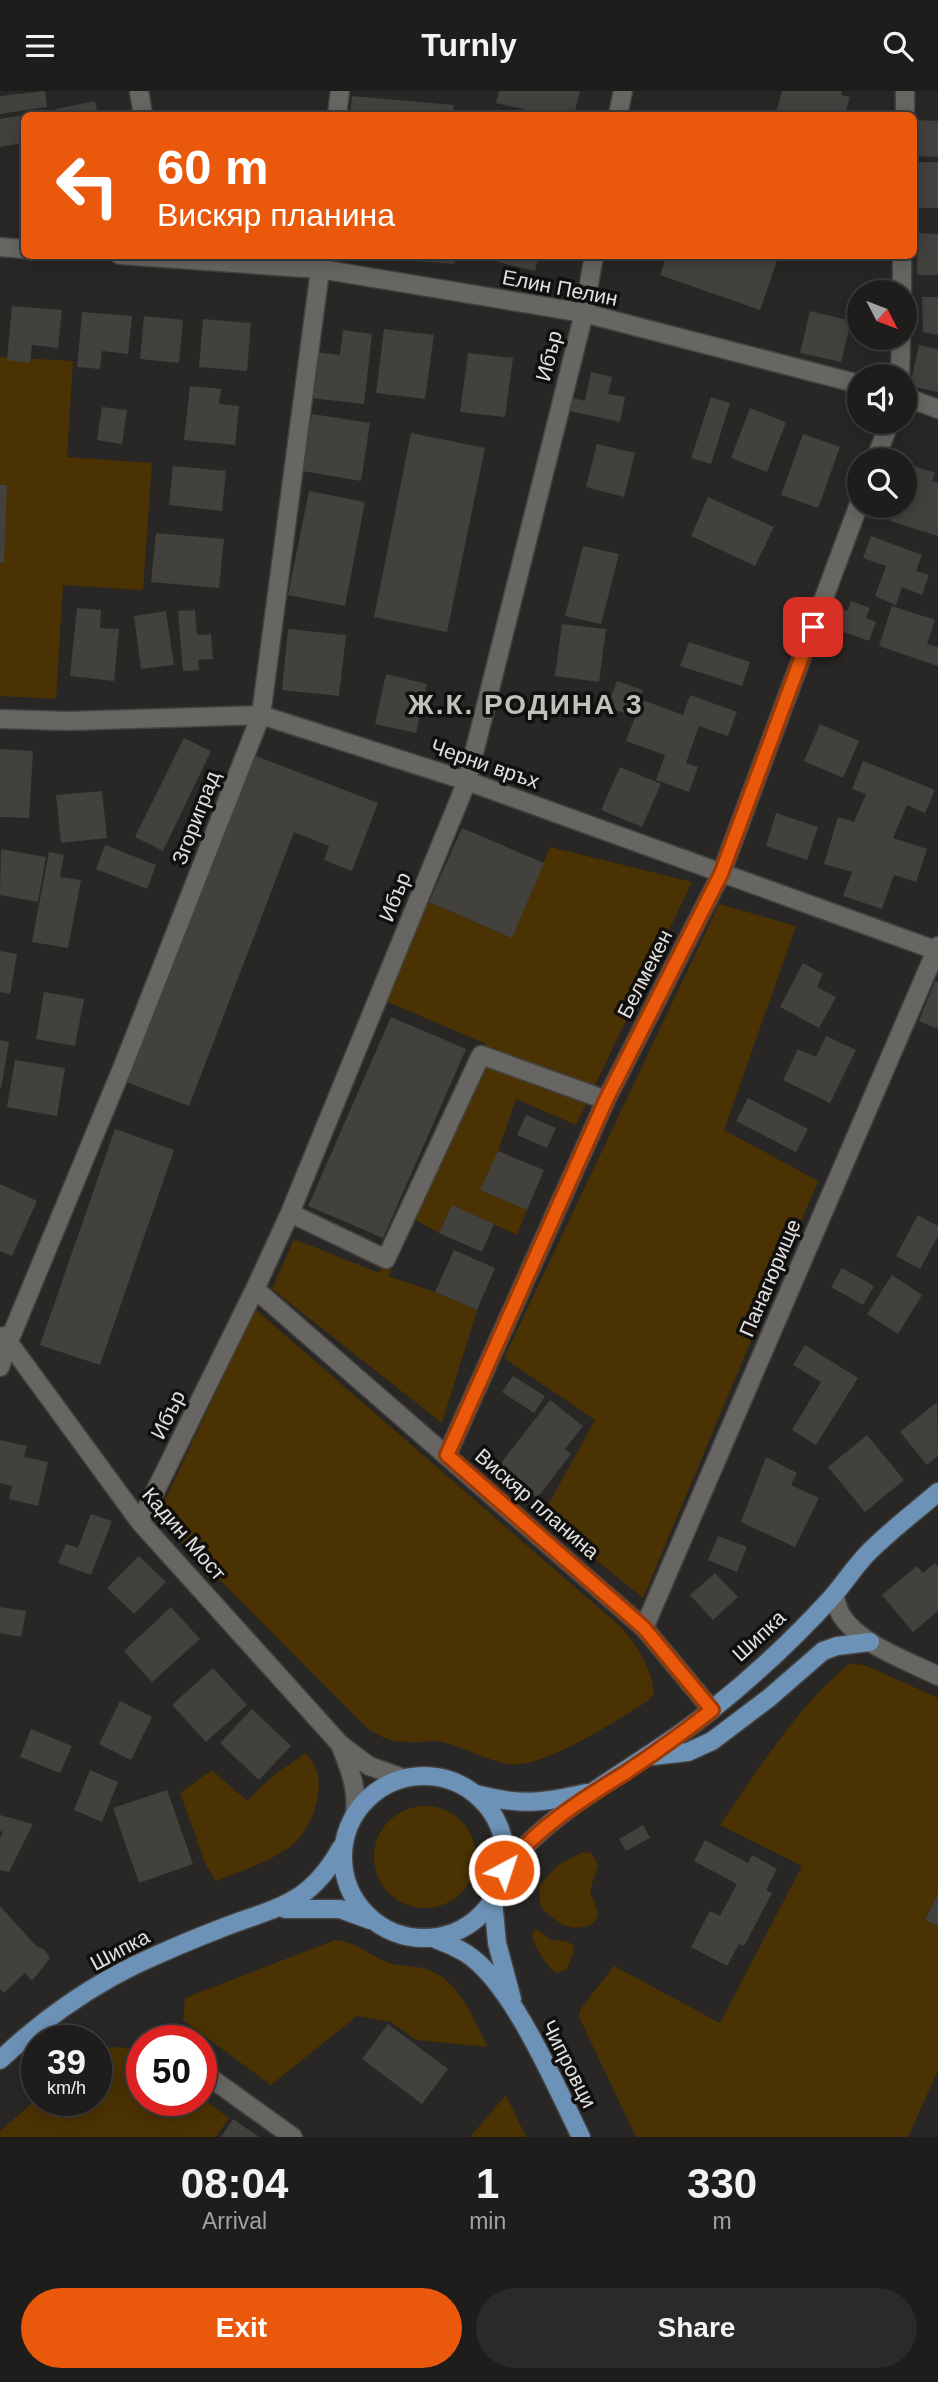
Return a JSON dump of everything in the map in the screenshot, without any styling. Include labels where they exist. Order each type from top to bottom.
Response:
[{"type":"main road","name":"Шипка","points":[[278,1909],[340,1909],[409,1937],[433,1938],[447,1935],[467,1925],[484,1912],[493,1900],[504,1870],[526,1843],[593,1792],[649,1756],[712,1710],[796,1635],[834,1595],[867,1554],[938,1492]]},
{"type":"main road","points":[[649,1756],[688,1752],[712,1741],[769,1698],[822,1651],[837,1646],[870,1642]]},
{"type":"main road","name":"Шипка","points":[[0,2060],[55,2014],[132,1966],[223,1927],[278,1909],[297,1899],[331,1867],[355,1813],[371,1795],[403,1778],[441,1777],[453,1780],[475,1793],[501,1801],[525,1803],[540,1803],[593,1792]]},
{"type":"main road","name":"Шипка","points":[[475,1793],[494,1815],[500,1827],[504,1841],[504,1870]]},
{"type":"main road","name":"Шипка","points":[[343,1844],[346,1880],[358,1904],[376,1923]]},
{"type":"main road","name":"Чипровци","points":[[493,1900],[497,1943],[516,2012]]},
{"type":"main road","name":"Чипровци","points":[[433,1938],[469,1955],[490,1977],[516,2012],[581,2137]]},
{"type":"street","points":[[139,91],[142,112]]},
{"type":"street","points":[[337,112],[340,91]]},
{"type":"street","points":[[619,112],[623,91]]},
{"type":"street","points":[[905,91],[905,112]]},
{"type":"street","points":[[0,247],[21,249]]},
{"type":"street","name":"Елин Пелин","points":[[229,259],[321,262],[584,313],[847,381]]},
{"type":"street","name":"Ибър","points":[[140,1522],[255,1290],[290,1213],[467,781],[584,313],[593,259]]},
{"type":"street","points":[[902,259],[902,280]]},
{"type":"street","name":"Згориград","points":[[0,1367],[4,1336],[123,1066],[261,715],[321,262]]},
{"type":"street","points":[[917,401],[938,409]]},
{"type":"street","name":"Белмекен","points":[[447,1455],[606,1100],[721,874],[854,518]]},
{"type":"street","name":"Черни връх","points":[[0,719],[68,721],[261,715],[467,781],[937,949]]},
{"type":"street","name":"Панагюрище","points":[[644,1628],[937,949]]},
{"type":"street","points":[[290,1213],[386,1259],[481,1055],[606,1100]]},
{"type":"street","name":"Вискяр планина","points":[[255,1290],[644,1628],[712,1710]]},
{"type":"street","name":"Кадин Мост","points":[[4,1336],[140,1522],[340,1744],[369,1766],[403,1778]]},
{"type":"street","points":[[834,1595],[841,1614],[851,1627],[870,1642],[938,1676]]},
{"type":"street","name":"Кадин Мост","points":[[340,1744],[354,1780],[357,1797],[355,1813]]},
{"type":"street","points":[[217,2082],[293,2137]]},
{"type":"shaded area","points":[[0,357],[73,361],[67,457],[152,463],[143,590],[63,585],[56,699],[0,696]]},
{"type":"shaded area","points":[[550,847],[692,882],[576,1125],[516,1099],[481,1190],[527,1210],[517,1235],[452,1205],[439,1233],[414,1219],[388,1276],[477,1310],[442,1423],[272,1289],[294,1239],[379,1273],[486,1044],[381,999],[429,902],[512,938]]},
{"type":"shaded area","points":[[719,904],[796,926],[724,1130],[818,1181],[643,1598],[542,1516],[595,1420],[504,1358]]},
{"type":"shaded area","points":[[255,1309],[622,1628],[639,1650],[650,1675],[654,1694],[648,1701],[580,1741],[523,1764],[500,1762],[440,1741],[392,1740],[366,1727],[157,1517]]},
{"type":"shaded area","points":[[850,1663],[867,1666],[938,1698],[938,1893],[925,1919],[938,1926],[938,2070],[908,2137],[636,2137],[579,2017],[580,2010],[614,1966],[720,2023],[802,1866],[720,1825],[764,1760],[796,1719]]},
{"type":"shaded area","points":[[306,1753],[315,1767],[319,1788],[315,1810],[305,1830],[291,1846],[274,1857],[216,1881],[206,1865],[180,1793],[212,1770],[247,1801],[275,1774]]},
{"type":"shaded area","points":[[425,1806],[445,1810],[461,1821],[472,1837],[476,1857],[472,1877],[461,1893],[445,1904],[425,1908],[405,1904],[389,1893],[378,1877],[374,1857],[378,1837],[389,1821],[405,1810]]},
{"type":"shaded area","points":[[583,1852],[591,1853],[598,1865],[590,1891],[598,1913],[596,1920],[589,1926],[574,1928],[562,1925],[541,1908],[539,1886],[558,1865]]},
{"type":"shaded area","points":[[537,1929],[551,1940],[566,1941],[573,1945],[574,1952],[567,1969],[557,1973],[545,1961],[533,1939],[532,1934]]},
{"type":"shaded area","points":[[335,1940],[342,1941],[389,1963],[421,1968],[438,1974],[464,2001],[488,2047],[416,2040],[391,2022],[357,2016],[271,2085],[217,2045],[217,2025],[190,2025],[183,2020],[185,1998]]},
{"type":"shaded area","points":[[112,2048],[126,2048],[126,2116],[217,2116],[217,2109],[229,2118],[216,2137],[0,2137],[0,2131],[21,2113],[21,2116],[112,2116]]},
{"type":"shaded area","points":[[506,2095],[526,2137],[470,2137]]},
{"type":"building","points":[[45,91],[47,107],[0,114],[0,96]]},
{"type":"building","points":[[499,91],[580,91],[575,112],[535,112],[496,103]]},
{"type":"building","points":[[782,91],[842,91],[841,95],[850,97],[846,112],[776,112]]},
{"type":"building","points":[[352,96],[454,105],[453,112],[350,112]]},
{"type":"building","points":[[95,101],[97,112],[56,112],[56,109]]},
{"type":"building","points":[[21,116],[21,144],[0,147],[0,119]]},
{"type":"building","points":[[918,120],[938,121],[938,157],[917,156]]},
{"type":"building","points":[[917,162],[938,162],[938,208],[917,208]]},
{"type":"building","points":[[917,233],[938,234],[938,275],[917,275]]},
{"type":"building","points":[[418,259],[455,259],[454,264]]},
{"type":"building","points":[[498,259],[538,259],[535,271],[498,262]]},
{"type":"building","points":[[666,259],[778,259],[760,310],[660,275]]},
{"type":"building","points":[[922,297],[938,297],[938,335],[923,332]]},
{"type":"building","points":[[12,306],[62,310],[58,348],[32,345],[30,363],[7,360]]},
{"type":"building","points":[[810,311],[847,320],[847,337],[841,362],[800,353]]},
{"type":"building","points":[[82,312],[132,316],[128,354],[102,351],[100,369],[77,367]]},
{"type":"building","points":[[144,316],[183,320],[179,363],[140,359]]},
{"type":"building","points":[[203,319],[251,323],[247,371],[199,367]]},
{"type":"building","points":[[384,329],[434,335],[425,399],[376,393]]},
{"type":"building","points":[[343,330],[372,334],[364,404],[311,398],[316,352],[340,355]]},
{"type":"building","points":[[919,345],[938,349],[938,392],[917,388],[917,364],[915,364]]},
{"type":"building","points":[[468,353],[513,358],[505,417],[460,412]]},
{"type":"building","points":[[591,372],[612,377],[608,394],[625,397],[620,422],[570,411],[572,398],[585,401]]},
{"type":"building","points":[[190,386],[221,389],[219,404],[239,406],[235,445],[184,440]]},
{"type":"building","points":[[711,397],[730,403],[711,464],[691,458]]},
{"type":"building","points":[[102,407],[127,410],[122,444],[97,440]]},
{"type":"building","points":[[750,408],[786,422],[767,472],[731,458]]},
{"type":"building","points":[[312,414],[370,423],[361,481],[302,471]]},
{"type":"building","points":[[411,433],[485,448],[447,632],[374,617]]},
{"type":"building","points":[[803,434],[840,447],[818,508],[781,495]]},
{"type":"building","points":[[597,444],[635,453],[624,497],[586,487]]},
{"type":"building","points":[[173,466],[226,471],[222,511],[169,505]]},
{"type":"building","points":[[917,467],[935,473],[932,481],[938,483],[938,536],[890,521],[891,518],[917,518]]},
{"type":"building","points":[[0,485],[7,485],[4,563],[0,563]]},
{"type":"building","points":[[309,491],[365,502],[345,606],[288,595]]},
{"type":"building","points":[[708,497],[774,527],[755,566],[691,536]]},
{"type":"building","points":[[156,533],[224,539],[219,588],[151,582]]},
{"type":"building","points":[[871,536],[922,555],[916,571],[929,575],[922,595],[902,587],[896,605],[875,596],[886,566],[863,558]]},
{"type":"building","points":[[583,546],[619,554],[601,624],[565,616]]},
{"type":"building","points":[[851,601],[870,608],[866,618],[876,622],[869,641],[830,627],[837,607],[847,611]]},
{"type":"building","points":[[892,606],[935,620],[927,644],[938,647],[938,666],[879,646]]},
{"type":"building","points":[[77,608],[101,610],[100,628],[119,629],[114,681],[70,676]]},
{"type":"building","points":[[195,610],[197,635],[211,634],[213,659],[198,660],[199,670],[183,671],[178,611]]},
{"type":"building","points":[[166,611],[174,665],[141,669],[134,616]]},
{"type":"building","points":[[562,624],[606,629],[599,682],[555,676]]},
{"type":"building","points":[[288,629],[346,635],[339,696],[282,690]]},
{"type":"building","points":[[689,642],[750,662],[742,686],[680,666]]},
{"type":"building","points":[[386,674],[427,684],[416,733],[375,724]]},
{"type":"building","points":[[617,681],[643,690],[640,699],[683,715],[690,695],[737,712],[728,736],[699,726],[686,763],[698,767],[689,792],[656,780],[665,755],[626,741],[635,717],[607,707]]},
{"type":"building","points":[[820,724],[859,741],[843,778],[804,761]]},
{"type":"building","points":[[184,738],[211,751],[163,851],[135,837]]},
{"type":"building","points":[[0,749],[33,751],[29,818],[0,817]]},
{"type":"building","points":[[251,754],[378,803],[352,871],[324,860],[329,846],[294,832],[189,1106],[126,1082]]},
{"type":"building","points":[[863,761],[935,790],[925,813],[907,805],[893,838],[927,849],[916,882],[894,875],[882,909],[843,896],[852,872],[824,864],[838,817],[854,822],[866,794],[852,789]]},
{"type":"building","points":[[620,767],[661,784],[642,827],[601,810]]},
{"type":"building","points":[[102,791],[107,838],[61,843],[56,795]]},
{"type":"building","points":[[776,813],[818,827],[807,860],[766,846]]},
{"type":"building","points":[[462,828],[544,863],[512,938],[429,902]]},
{"type":"building","points":[[105,845],[156,865],[147,889],[96,869]]},
{"type":"building","points":[[1,849],[46,857],[38,902],[0,895]]},
{"type":"building","points":[[49,852],[64,855],[60,877],[81,880],[68,948],[32,942]]},
{"type":"building","points":[[0,951],[17,954],[10,994],[0,992]]},
{"type":"building","points":[[803,963],[823,974],[817,987],[836,997],[819,1028],[780,1007]]},
{"type":"building","points":[[935,981],[938,982],[938,1029],[919,1021]]},
{"type":"building","points":[[44,992],[84,999],[75,1046],[36,1039]]},
{"type":"building","points":[[391,1017],[466,1049],[383,1238],[308,1206]]},
{"type":"building","points":[[826,1036],[856,1050],[830,1103],[783,1080],[798,1049],[816,1057]]},
{"type":"building","points":[[0,1040],[9,1042],[1,1088],[0,1088]]},
{"type":"building","points":[[15,1060],[65,1068],[57,1116],[7,1107]]},
{"type":"building","points":[[748,1098],[808,1129],[796,1152],[736,1121]]},
{"type":"building","points":[[526,1115],[556,1128],[547,1148],[517,1135]]},
{"type":"building","points":[[115,1129],[174,1150],[100,1365],[40,1345]]},
{"type":"building","points":[[498,1151],[544,1170],[527,1210],[480,1190]]},
{"type":"building","points":[[0,1184],[37,1201],[12,1256],[0,1251]]},
{"type":"building","points":[[452,1205],[494,1224],[482,1252],[439,1233]]},
{"type":"building","points":[[918,1215],[938,1226],[938,1236],[920,1269],[896,1256]]},
{"type":"building","points":[[454,1250],[495,1268],[477,1310],[435,1292]]},
{"type":"building","points":[[842,1268],[874,1286],[863,1305],[831,1287]]},
{"type":"building","points":[[892,1275],[922,1295],[898,1334],[867,1314]]},
{"type":"building","points":[[805,1345],[858,1378],[816,1445],[792,1430],[821,1382],[793,1365]]},
{"type":"building","points":[[513,1376],[545,1396],[534,1413],[502,1392]]},
{"type":"building","points":[[550,1400],[583,1426],[565,1449],[571,1454],[537,1498],[498,1467]]},
{"type":"building","points":[[937,1402],[938,1456],[927,1465],[900,1432]]},
{"type":"building","points":[[867,1435],[904,1480],[865,1512],[828,1467]]},
{"type":"building","points":[[0,1440],[27,1446],[24,1457],[48,1462],[38,1506],[9,1499],[12,1486],[0,1483]]},
{"type":"building","points":[[766,1457],[797,1473],[791,1485],[819,1498],[795,1547],[741,1522]]},
{"type":"building","points":[[91,1514],[112,1521],[91,1575],[58,1563],[66,1544],[78,1548]]},
{"type":"building","points":[[718,1536],[747,1547],[737,1572],[708,1560]]},
{"type":"building","points":[[139,1556],[166,1582],[134,1614],[107,1588]]},
{"type":"building","points":[[935,1563],[938,1567],[938,1611],[913,1632],[882,1595],[917,1566],[923,1573]]},
{"type":"building","points":[[715,1573],[738,1597],[713,1620],[690,1595]]},
{"type":"building","points":[[0,1607],[26,1611],[21,1637],[0,1633]]},
{"type":"building","points":[[171,1607],[200,1639],[152,1682],[124,1651]]},
{"type":"building","points":[[213,1668],[247,1705],[206,1742],[172,1705]]},
{"type":"building","points":[[120,1701],[152,1717],[131,1760],[99,1744]]},
{"type":"building","points":[[252,1709],[291,1746],[259,1780],[220,1743]]},
{"type":"building","points":[[31,1729],[72,1746],[60,1773],[20,1757]]},
{"type":"building","points":[[90,1770],[118,1782],[102,1822],[74,1810]]},
{"type":"building","points":[[167,1790],[193,1864],[139,1883],[113,1808]]},
{"type":"building","points":[[0,1815],[33,1824],[9,1872],[0,1870],[0,1839],[3,1832],[0,1831]]},
{"type":"building","points":[[643,1825],[650,1838],[626,1851],[619,1839]]},
{"type":"building","points":[[705,1840],[748,1863],[752,1855],[777,1869],[766,1890],[772,1893],[744,1946],[739,1944],[727,1966],[691,1947],[710,1911],[720,1916],[737,1884],[694,1861]]},
{"type":"building","points":[[938,1893],[938,1926],[925,1920]]},
{"type":"building","points":[[0,1906],[50,1958],[32,1981],[25,1973],[4,1993],[0,1989]]},
{"type":"building","points":[[388,2024],[448,2069],[422,2104],[362,2059]]},
{"type":"building","points":[[233,2119],[259,2137],[221,2137]]},
{"type":"district","name":"Ж.К. РОДИНА 3","points":[[526,704]]},
{"type":"route","points":[[504,1870],[526,1843],[541,1830],[712,1710],[644,1628],[447,1455],[606,1100],[721,874],[813,627]]}]
